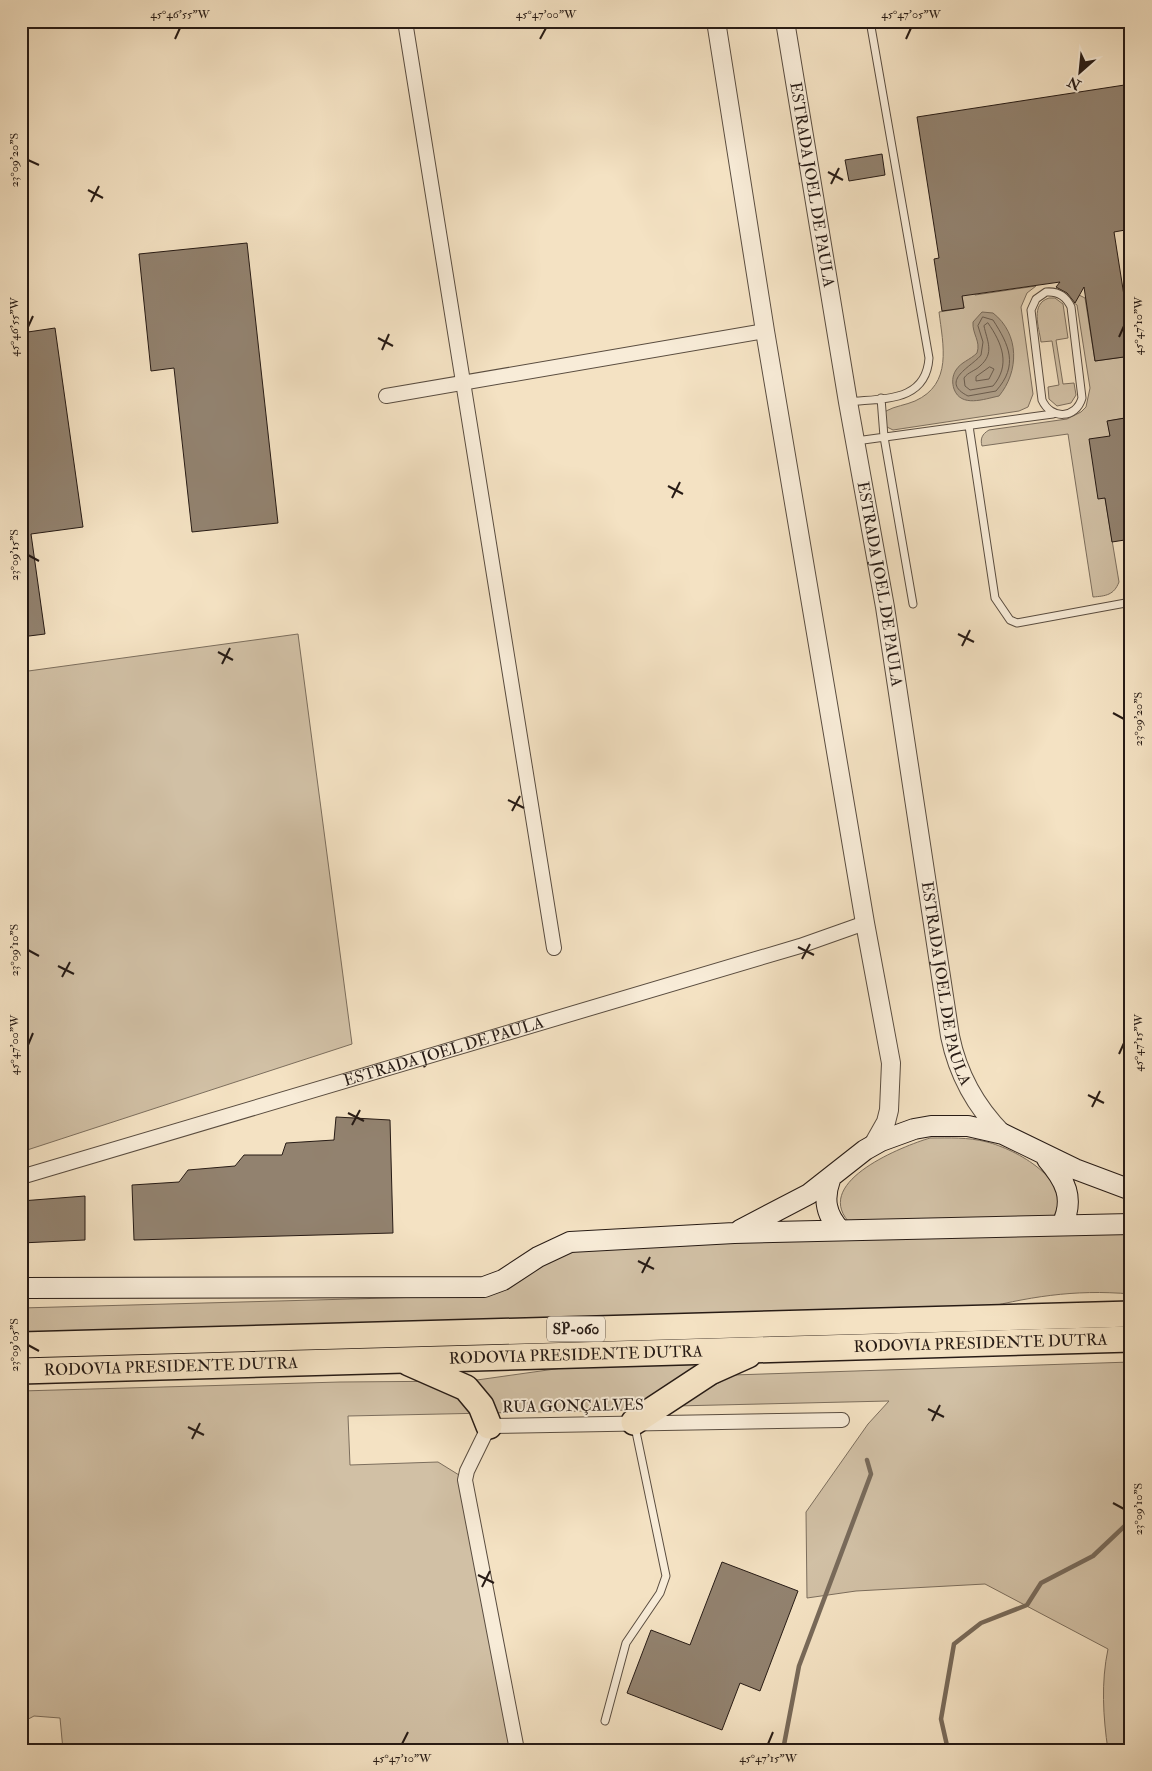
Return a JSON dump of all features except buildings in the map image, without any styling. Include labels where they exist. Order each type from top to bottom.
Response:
[{"type":"highway","name":"RODOVIA PRESIDENTE DUTRA","points":[[21,1345],[1131,1314]]},
{"type":"highway","name":"RODOVIA PRESIDENTE DUTRA","points":[[21,1371],[1131,1339]]},
{"type":"highway","points":[[634,1422],[710,1372],[757,1351]]},
{"type":"highway","points":[[402,1360],[466,1388],[481,1406],[489,1426]]},
{"type":"main road","points":[[734,1233],[788,1207],[830,1180],[873,1145],[897,1134],[932,1126],[968,1126],[1003,1134],[1044,1155],[1131,1190]]},
{"type":"main road","points":[[1044,1155],[1063,1180],[1067,1189],[1068,1208],[1062,1225]]},
{"type":"main road","points":[[830,1180],[826,1207],[840,1230]]},
{"type":"main road","points":[[21,1288],[484,1287],[502,1280],[538,1257],[570,1242],[734,1233],[1131,1224]]},
{"type":"street","points":[[405,21],[554,948]]},
{"type":"street","points":[[716,21],[764,331],[865,923],[891,1063],[892,1097],[886,1122],[873,1145]]},
{"type":"street","name":"ESTRADA JOEL DE PAULA","points":[[785,21],[848,402],[886,617],[954,1051],[971,1095],[991,1122],[1003,1134]]},
{"type":"street","points":[[386,396],[764,331]]},
{"type":"street","name":"ESTRADA JOEL DE PAULA","points":[[21,1177],[800,946],[865,923]]},
{"type":"street","name":"RUA GONÇALVES","points":[[518,1750],[465,1480],[467,1470],[489,1426],[634,1422],[842,1420]]},
{"type":"lane","points":[[848,402],[904,395],[918,387],[927,374],[929,358],[870,21]]},
{"type":"lane","points":[[855,441],[1072,413],[1080,404],[1082,391],[1071,307],[1064,296],[1052,292],[1040,295],[1036,299],[1032,304],[1030,316],[1042,400],[1048,410],[1054,414]]},
{"type":"lane","points":[[881,398],[884,438],[913,604]]},
{"type":"lane","points":[[969,426],[995,598],[1010,620],[1017,623],[1131,602]]},
{"type":"lane","points":[[605,1721],[626,1644],[660,1593],[666,1576],[634,1422]]},
{"type":"shaded area","points":[[1036,286],[1027,293],[1021,307],[1033,394],[1028,407],[1019,411],[893,430],[885,426],[884,415],[886,411],[915,401],[927,394],[935,385],[943,362],[939,312],[964,308],[961,290],[974,288],[975,295]]},
{"type":"shaded area","points":[[1079,295],[1085,298],[1095,361],[1131,356],[1131,417],[1108,421],[1110,436],[1105,498],[1119,582],[1115,590],[1109,594],[1093,597],[1068,434],[982,446],[981,441],[983,435],[989,430],[1067,419],[1081,412],[1086,407],[1090,388],[1077,305],[1074,303]]},
{"type":"shaded area","points":[[1049,298],[1055,298],[1063,304],[1068,338],[1056,340],[1063,384],[1074,383],[1076,395],[1071,403],[1057,406],[1049,399],[1048,387],[1059,385],[1052,341],[1041,342],[1037,317],[1039,305]]},
{"type":"shaded area","points":[[298,634],[352,1044],[21,1152],[21,672]]},
{"type":"shaded area","points":[[930,1138],[980,1140],[999,1146],[1026,1159],[1050,1179],[1056,1191],[1058,1204],[1053,1217],[848,1221],[841,1206],[843,1192],[852,1179],[866,1167],[883,1157]]},
{"type":"shaded area","points":[[1131,1229],[1131,1294],[1070,1293],[1051,1295],[972,1311],[21,1334],[21,1308],[461,1296],[525,1273],[569,1253],[587,1249],[746,1240]]},
{"type":"shaded area","points":[[1131,1362],[1131,1750],[1108,1750],[1105,1725],[1104,1674],[1108,1649],[985,1584],[856,1591],[807,1598],[806,1512],[868,1424],[889,1401],[675,1406],[733,1375]]},
{"type":"shaded area","points":[[707,1364],[630,1410],[348,1416],[350,1465],[438,1462],[459,1475],[511,1750],[63,1750],[60,1718],[34,1716],[21,1723],[21,1391],[340,1382],[470,1381],[562,1368]]},
{"type":"water","points":[[982,312],[993,313],[1008,331],[1014,353],[1013,365],[1006,386],[999,396],[974,401],[962,399],[957,395],[953,387],[953,377],[958,367],[977,353],[978,345],[973,322]]},
{"type":"waterway","points":[[783,1750],[799,1666],[871,1474],[867,1460]]},
{"type":"waterway","points":[[948,1750],[941,1719],[954,1644],[981,1623],[1027,1605],[1041,1583],[1093,1556],[1131,1520]]}]
